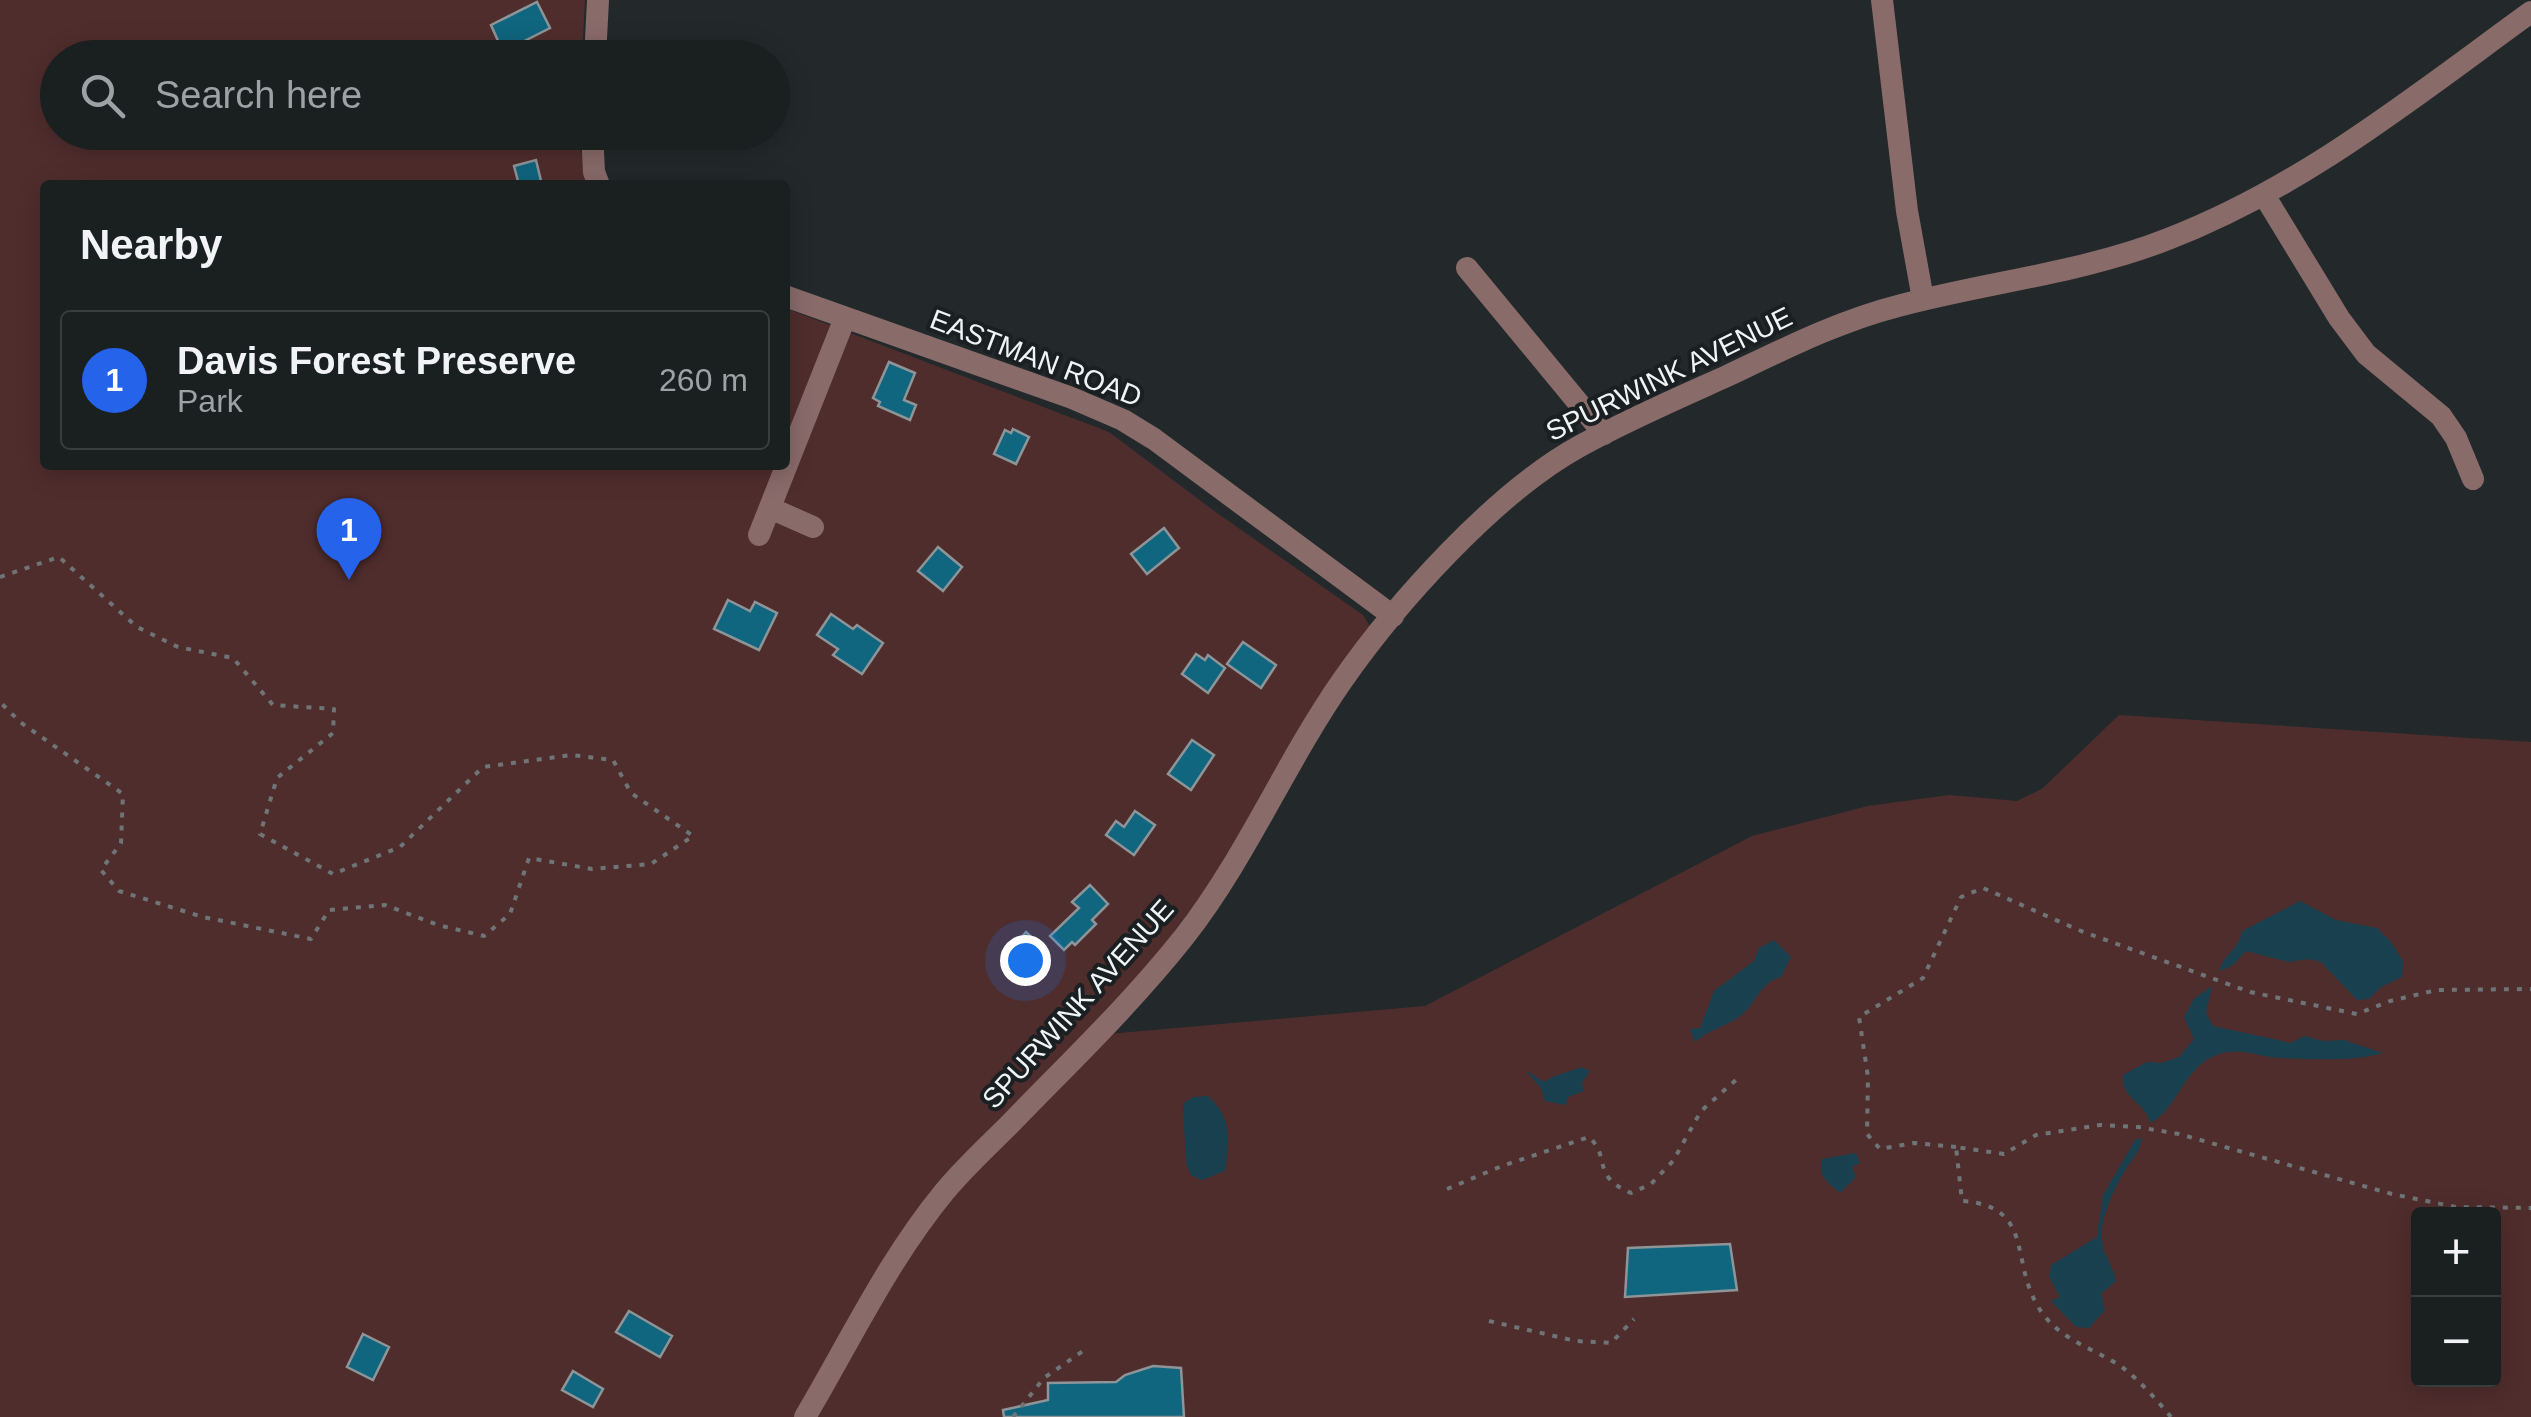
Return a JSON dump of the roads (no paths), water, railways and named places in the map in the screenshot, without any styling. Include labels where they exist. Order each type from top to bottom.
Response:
[{"type":"street","points":[[596,40],[598,0]]},
{"type":"street","points":[[1882,0],[1923,300]]},
{"type":"street","name":"SPURWINK AVENUE","points":[[804,1417],[920,1223],[1187,933],[1279,790],[1341,683],[1392,616],[1500,503],[1538,472],[1604,434],[1826,332],[1890,308],[2100,261],[2162,242],[2264,195],[2364,133],[2531,12]]},
{"type":"street","points":[[593,150],[596,180]]},
{"type":"street","points":[[2264,195],[2356,342],[2442,416],[2474,479]]},
{"type":"street","points":[[1467,268],[1604,434]]},
{"type":"street","name":"EASTMAN ROAD","points":[[790,298],[1072,398],[1123,420],[1392,616]]},
{"type":"street","points":[[790,457],[845,318]]},
{"type":"street","points":[[759,535],[785,470]]},
{"type":"street","points":[[770,508],[813,527]]},
{"type":"water","points":[[2300,901],[2336,920],[2377,928],[2403,961],[2402,977],[2381,987],[2369,999],[2357,1000],[2321,962],[2308,959],[2289,962],[2246,951],[2232,966],[2219,971],[2242,931]]},
{"type":"water","points":[[1774,940],[1791,957],[1781,977],[1768,984],[1739,1017],[1695,1042],[1690,1029],[1700,1028],[1714,991],[1754,961],[1759,948]]},
{"type":"water","points":[[2212,986],[2206,1013],[2213,1026],[2291,1043],[2304,1036],[2323,1041],[2344,1040],[2383,1053],[2320,1059],[2228,1052],[2201,1064],[2169,1107],[2150,1123],[2126,1090],[2123,1075],[2147,1062],[2161,1063],[2179,1057],[2194,1039],[2184,1017],[2194,999]]},
{"type":"water","points":[[1581,1067],[1590,1071],[1582,1083],[1584,1091],[1568,1097],[1566,1105],[1545,1101],[1541,1088],[1525,1070],[1544,1082]]},
{"type":"water","points":[[1208,1096],[1222,1113],[1228,1149],[1225,1171],[1202,1180],[1191,1175],[1186,1163],[1183,1104],[1193,1097]]},
{"type":"water","points":[[2142,1138],[2113,1193],[2103,1223],[2102,1243],[2116,1281],[2101,1294],[2105,1310],[2089,1328],[2076,1327],[2051,1301],[2060,1297],[2049,1277],[2051,1265],[2097,1237],[2103,1195],[2135,1140]]},
{"type":"water","points":[[1856,1153],[1860,1163],[1852,1167],[1856,1177],[1840,1193],[1823,1175],[1822,1159]]},
{"type":"place","name":"Davis Forest Preserve","points":[[349,580]]}]
